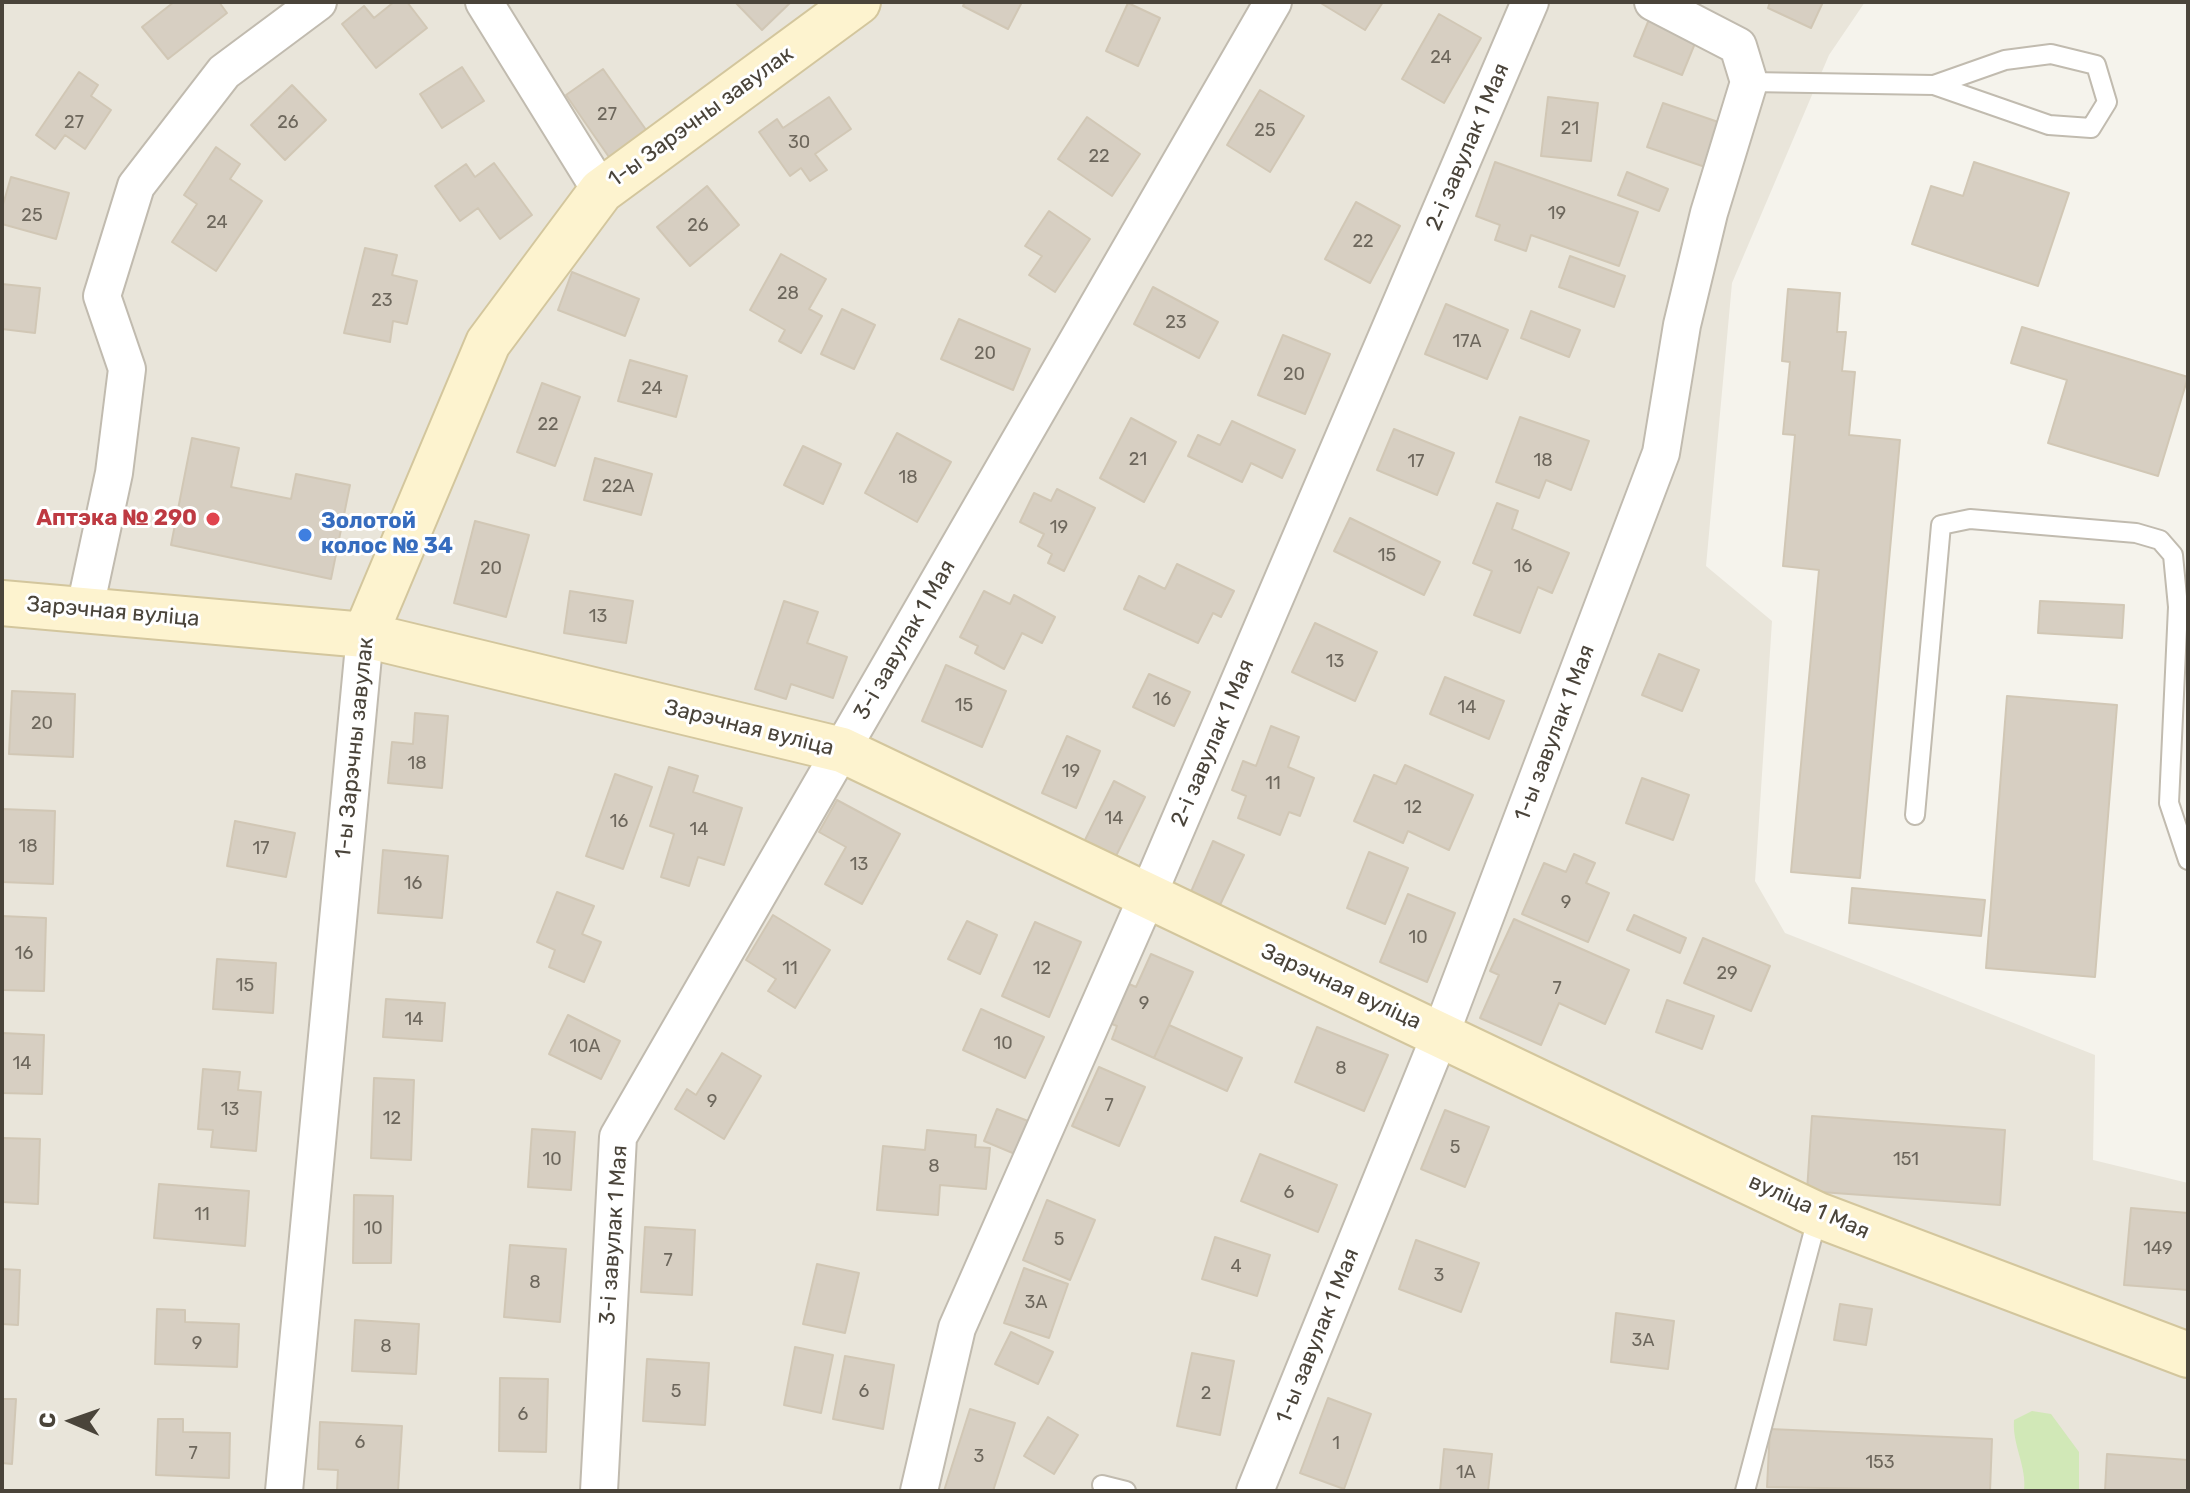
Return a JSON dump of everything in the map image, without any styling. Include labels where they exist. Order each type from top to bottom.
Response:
[{"type":"street","points":[[85,608],[114,473],[127,369],[102,296],[136,186],[224,72],[318,2]]},
{"type":"street","points":[[484,2],[601,191]]},
{"type":"street","name":"1-ы Зарэчны завулак","points":[[284,1491],[365,635],[488,343],[601,191],[858,2]]},
{"type":"street","name":"3-і завулак 1 Мая","points":[[599,1491],[618,1137],[1273,2]]},
{"type":"street","name":"2-і завулак 1 Мая","points":[[919,1491],[957,1328],[1147,897],[1530,2]]},
{"type":"street","points":[[1653,2],[1738,46],[1749,82]]},
{"type":"street","name":"1-ы завулак 1 Мая","points":[[1255,1491],[1441,1033],[1661,453],[1682,325],[1709,213],[1749,82]]},
{"type":"street","name":"Зарэчная вуліца","points":[[2,603],[365,635],[842,750],[1147,897],[1441,1033]]},
{"type":"street","name":"вуліца 1 Мая","points":[[1441,1033],[1818,1215],[2188,1355]]},
{"type":"lane","points":[[1749,82],[1934,85],[2049,125],[2091,128],[2107,102],[2096,65],[2051,54],[2005,60],[1934,85]]},
{"type":"lane","points":[[1915,815],[1941,525],[1970,519],[2136,533],[2160,540],[2173,555],[2178,607],[2169,803],[2188,860]]},
{"type":"lane","points":[[1745,1491],[1818,1215]]},
{"type":"lane","points":[[1102,1485],[1126,1491]]},
{"type":"shaded area","points":[[2,2],[1865,2],[1829,55],[1732,283],[1706,566],[1772,621],[1755,881],[1785,933],[2095,1055],[2093,1160],[2188,1183],[2188,1491],[2,1491]]},
{"type":"green space","points":[[2032,1411],[2051,1414],[2079,1452],[2079,1491],[2024,1491],[2014,1420]]},
{"type":"building","points":[[174,2],[219,2],[227,13],[168,59],[142,27]]},
{"type":"building","points":[[394,2],[407,2],[427,28],[376,68],[342,24],[364,6],[374,18]]},
{"type":"building","points":[[735,2],[791,2],[762,30]]},
{"type":"building","points":[[965,2],[1022,2],[1008,29],[963,6]]},
{"type":"building","points":[[1319,2],[1383,2],[1365,30]]},
{"type":"building","points":[[1770,2],[1823,2],[1811,28],[1768,8]]},
{"type":"building","points":[[1128,3],[1160,18],[1138,66],[1106,51]]},
{"type":"building","points":[[1439,14],[1481,38],[1444,103],[1402,79]]},
{"type":"building","points":[[1650,17],[1698,36],[1682,75],[1634,56]]},
{"type":"building","points":[[462,67],[484,101],[442,128],[420,94]]},
{"type":"building","points":[[603,69],[649,134],[611,160],[566,95]]},
{"type":"building","points":[[79,72],[98,85],[91,96],[111,110],[85,149],[65,135],[55,149],[36,135]]},
{"type":"building","points":[[292,85],[326,120],[285,160],[251,125]]},
{"type":"building","points":[[1260,90],[1304,116],[1270,172],[1227,145]]},
{"type":"building","points":[[829,97],[851,129],[815,154],[827,170],[810,181],[801,168],[790,176],[759,132],[777,119],[783,128]]},
{"type":"building","points":[[1548,97],[1598,103],[1591,161],[1541,156]]},
{"type":"building","points":[[1663,103],[1724,124],[1708,168],[1647,147]]},
{"type":"building","points":[[1087,117],[1140,154],[1112,196],[1058,159]]},
{"type":"building","points":[[216,147],[240,164],[230,179],[262,201],[216,271],[172,242],[197,204],[184,195]]},
{"type":"building","points":[[1495,162],[1638,212],[1619,266],[1531,235],[1526,251],[1495,240],[1500,225],[1476,216]]},
{"type":"building","points":[[1974,162],[2069,193],[2038,286],[1912,244],[1931,186],[1963,196]]},
{"type":"building","points":[[494,163],[532,215],[500,239],[478,208],[460,221],[435,186],[466,164],[475,177]]},
{"type":"building","points":[[1627,172],[1668,189],[1659,211],[1618,195]]},
{"type":"building","points":[[11,177],[69,193],[56,239],[2,224],[2,208]]},
{"type":"building","points":[[707,186],[739,225],[690,266],[657,227]]},
{"type":"building","points":[[1356,202],[1400,226],[1370,283],[1325,259]]},
{"type":"building","points":[[1049,211],[1090,239],[1055,292],[1029,275],[1042,256],[1025,246]]},
{"type":"building","points":[[365,248],[397,255],[392,275],[417,281],[407,324],[393,321],[390,342],[344,333]]},
{"type":"building","points":[[781,254],[826,279],[809,309],[822,316],[801,353],[779,341],[785,330],[750,310]]},
{"type":"building","points":[[1570,256],[1625,276],[1614,307],[1559,287]]},
{"type":"building","points":[[572,272],[639,299],[625,336],[558,310]]},
{"type":"building","points":[[2,284],[40,288],[35,333],[2,329]]},
{"type":"building","points":[[1153,287],[1218,322],[1199,358],[1134,324]]},
{"type":"building","points":[[1788,289],[1840,293],[1837,332],[1846,332],[1842,371],[1855,372],[1849,435],[1900,440],[1860,878],[1791,872],[1819,570],[1783,566],[1795,435],[1783,434],[1790,362],[1782,361]]},
{"type":"building","points":[[1446,304],[1508,330],[1487,379],[1425,354]]},
{"type":"building","points":[[842,309],[875,325],[854,369],[821,354]]},
{"type":"building","points":[[1531,311],[1580,330],[1569,357],[1521,338]]},
{"type":"building","points":[[959,319],[1030,349],[1013,390],[941,359]]},
{"type":"building","points":[[2022,327],[2188,377],[2158,476],[2048,443],[2067,380],[2011,363]]},
{"type":"building","points":[[1283,335],[1330,354],[1305,414],[1258,395]]},
{"type":"building","points":[[630,360],[687,376],[676,417],[618,401]]},
{"type":"building","points":[[542,383],[580,397],[555,466],[517,452]]},
{"type":"building","points":[[1520,417],[1589,441],[1571,490],[1546,480],[1539,498],[1496,482]]},
{"type":"building","points":[[1131,418],[1176,442],[1144,502],[1100,478]]},
{"type":"building","points":[[1232,421],[1295,450],[1282,478],[1251,463],[1242,482],[1188,456],[1198,435],[1220,445]]},
{"type":"building","points":[[1394,429],[1454,453],[1437,495],[1377,470]]},
{"type":"building","points":[[897,433],[951,462],[917,522],[865,493]]},
{"type":"building","points":[[192,438],[239,448],[231,487],[291,499],[296,474],[350,485],[331,579],[171,545]]},
{"type":"building","points":[[803,446],[841,464],[823,504],[784,485]]},
{"type":"building","points":[[595,458],[652,474],[641,515],[584,500]]},
{"type":"building","points":[[1057,489],[1095,508],[1064,571],[1048,563],[1052,554],[1038,546],[1044,534],[1020,522],[1034,493],[1051,501]]},
{"type":"building","points":[[1497,503],[1518,511],[1512,529],[1569,553],[1552,593],[1538,587],[1520,633],[1474,615],[1492,571],[1473,563]]},
{"type":"building","points":[[1350,518],[1440,562],[1424,595],[1334,551]]},
{"type":"building","points":[[475,521],[529,535],[506,617],[454,603]]},
{"type":"building","points":[[1177,564],[1234,591],[1221,617],[1213,613],[1198,643],[1124,609],[1139,576],[1165,589]]},
{"type":"building","points":[[570,591],[633,601],[626,643],[564,633]]},
{"type":"building","points":[[984,591],[1010,604],[1014,595],[1055,617],[1042,643],[1022,633],[1004,669],[975,653],[978,646],[960,637]]},
{"type":"building","points":[[784,601],[818,612],[807,643],[847,657],[833,698],[791,684],[786,699],[755,689]]},
{"type":"building","points":[[2040,601],[2124,605],[2122,638],[2038,633]]},
{"type":"building","points":[[1315,623],[1377,652],[1355,701],[1292,672]]},
{"type":"building","points":[[1659,654],[1699,670],[1682,711],[1642,695]]},
{"type":"building","points":[[946,665],[1006,691],[982,747],[922,721]]},
{"type":"building","points":[[1149,674],[1190,692],[1174,726],[1133,707]]},
{"type":"building","points":[[1445,677],[1504,701],[1489,739],[1430,714]]},
{"type":"building","points":[[12,691],[75,694],[73,757],[9,754]]},
{"type":"building","points":[[2007,696],[2117,705],[2095,977],[1986,968]]},
{"type":"building","points":[[415,713],[448,716],[442,788],[388,783],[392,742],[413,744]]},
{"type":"building","points":[[1271,726],[1299,737],[1288,767],[1314,778],[1300,816],[1289,812],[1280,835],[1238,818],[1246,796],[1232,790],[1243,761],[1256,766]]},
{"type":"building","points":[[1067,736],[1100,751],[1076,808],[1042,793]]},
{"type":"building","points":[[1405,765],[1473,795],[1449,850],[1408,831],[1403,843],[1354,821],[1374,775],[1396,784]]},
{"type":"building","points":[[669,767],[698,776],[693,792],[742,808],[724,865],[698,857],[689,886],[661,877],[674,834],[650,826]]},
{"type":"building","points":[[615,774],[652,787],[623,869],[586,856]]},
{"type":"building","points":[[1642,778],[1689,795],[1673,840],[1626,823]]},
{"type":"building","points":[[1114,781],[1145,797],[1115,858],[1084,842]]},
{"type":"building","points":[[837,800],[900,834],[862,904],[825,884],[846,847],[819,832]]},
{"type":"building","points":[[2,809],[55,811],[53,884],[2,882]]},
{"type":"building","points":[[235,821],[295,833],[286,877],[227,866]]},
{"type":"building","points":[[1213,841],[1244,855],[1219,907],[1190,894]]},
{"type":"building","points":[[383,850],[448,856],[442,918],[378,913]]},
{"type":"building","points":[[1369,852],[1408,868],[1385,924],[1347,908]]},
{"type":"building","points":[[1574,854],[1595,863],[1586,883],[1609,893],[1588,942],[1522,914],[1544,863],[1566,872]]},
{"type":"building","points":[[1852,888],[1985,900],[1981,936],[1849,923]]},
{"type":"building","points":[[557,892],[594,906],[582,934],[601,942],[584,982],[549,967],[555,950],[537,942]]},
{"type":"building","points":[[1408,894],[1455,913],[1427,982],[1380,962]]},
{"type":"building","points":[[773,915],[830,950],[795,1008],[768,991],[776,979],[746,960]]},
{"type":"building","points":[[1634,915],[1686,938],[1680,953],[1627,930]]},
{"type":"building","points":[[2,916],[46,918],[44,991],[2,990]]},
{"type":"building","points":[[1514,919],[1629,970],[1605,1024],[1559,1003],[1541,1045],[1480,1018],[1499,975],[1490,971]]},
{"type":"building","points":[[967,921],[997,935],[980,974],[948,959]]},
{"type":"building","points":[[1035,922],[1081,942],[1049,1017],[1002,996]]},
{"type":"building","points":[[1703,938],[1770,966],[1751,1011],[1684,983]]},
{"type":"building","points":[[1151,954],[1193,972],[1154,1058],[1112,1039],[1117,1026],[1102,1020],[1120,980],[1136,987]]},
{"type":"building","points":[[217,959],[276,963],[273,1013],[213,1009]]},
{"type":"building","points":[[386,999],[445,1003],[442,1041],[383,1037]]},
{"type":"building","points":[[1667,1000],[1714,1016],[1702,1049],[1656,1032]]},
{"type":"building","points":[[981,1009],[1044,1037],[1025,1078],[963,1050]]},
{"type":"building","points":[[568,1015],[620,1041],[601,1079],[549,1054]]},
{"type":"building","points":[[1169,1025],[1242,1058],[1227,1091],[1154,1058]]},
{"type":"building","points":[[1317,1027],[1388,1055],[1364,1111],[1295,1082]]},
{"type":"building","points":[[2,1033],[44,1035],[42,1094],[2,1093]]},
{"type":"building","points":[[722,1053],[761,1076],[724,1139],[675,1109],[687,1089],[696,1095]]},
{"type":"building","points":[[1099,1067],[1145,1087],[1119,1146],[1072,1126]]},
{"type":"building","points":[[203,1069],[240,1072],[238,1090],[261,1092],[256,1151],[211,1147],[213,1130],[198,1129]]},
{"type":"building","points":[[374,1078],[414,1080],[411,1160],[371,1158]]},
{"type":"building","points":[[997,1109],[1028,1121],[1015,1154],[984,1141]]},
{"type":"building","points":[[1445,1110],[1489,1127],[1465,1187],[1421,1169]]},
{"type":"building","points":[[1812,1116],[2005,1130],[2000,1205],[1807,1191]]},
{"type":"building","points":[[532,1129],[575,1132],[571,1190],[528,1187]]},
{"type":"building","points":[[927,1130],[976,1135],[975,1147],[990,1148],[986,1189],[940,1185],[938,1215],[877,1210],[883,1146],[925,1150]]},
{"type":"building","points":[[2,1138],[40,1139],[38,1204],[2,1202]]},
{"type":"building","points":[[1260,1154],[1337,1185],[1318,1232],[1241,1201]]},
{"type":"building","points":[[159,1184],[249,1191],[245,1246],[154,1238]]},
{"type":"building","points":[[354,1195],[393,1196],[391,1263],[353,1263]]},
{"type":"building","points":[[1047,1200],[1095,1220],[1070,1280],[1023,1260]]},
{"type":"building","points":[[2131,1208],[2188,1213],[2188,1290],[2124,1285]]},
{"type":"building","points":[[645,1227],[695,1230],[692,1295],[641,1292]]},
{"type":"building","points":[[1215,1237],[1270,1255],[1257,1296],[1202,1279]]},
{"type":"building","points":[[1416,1240],[1479,1263],[1461,1312],[1399,1289]]},
{"type":"building","points":[[510,1245],[566,1249],[560,1322],[504,1317]]},
{"type":"building","points":[[817,1264],[859,1273],[845,1333],[803,1324]]},
{"type":"building","points":[[1024,1268],[1068,1284],[1049,1338],[1004,1323]]},
{"type":"building","points":[[2,1269],[20,1270],[18,1325],[2,1324]]},
{"type":"building","points":[[1840,1304],[1872,1309],[1866,1345],[1834,1340]]},
{"type":"building","points":[[157,1309],[185,1310],[185,1322],[239,1324],[237,1367],[155,1364]]},
{"type":"building","points":[[1616,1313],[1674,1321],[1668,1369],[1611,1362]]},
{"type":"building","points":[[355,1320],[419,1324],[416,1374],[352,1371]]},
{"type":"building","points":[[1011,1332],[1053,1352],[1038,1384],[995,1364]]},
{"type":"building","points":[[795,1347],[833,1355],[821,1413],[784,1405]]},
{"type":"building","points":[[1192,1353],[1234,1361],[1220,1435],[1177,1426]]},
{"type":"building","points":[[845,1356],[894,1365],[883,1429],[833,1419]]},
{"type":"building","points":[[647,1359],[709,1363],[705,1425],[643,1421]]},
{"type":"building","points":[[500,1378],[548,1379],[546,1452],[499,1451]]},
{"type":"building","points":[[1328,1398],[1371,1414],[1344,1489],[1300,1473]]},
{"type":"building","points":[[2,1399],[16,1399],[12,1464],[2,1463]]},
{"type":"building","points":[[970,1409],[1015,1423],[993,1491],[944,1491]]},
{"type":"building","points":[[1048,1417],[1078,1435],[1054,1474],[1024,1456]]},
{"type":"building","points":[[158,1419],[183,1419],[183,1432],[230,1433],[229,1478],[156,1475]]},
{"type":"building","points":[[320,1422],[402,1426],[398,1491],[337,1491],[338,1470],[318,1469]]},
{"type":"building","points":[[1770,1429],[1992,1439],[1990,1491],[1767,1487]]},
{"type":"building","points":[[1444,1449],[1492,1454],[1488,1491],[1440,1491]]},
{"type":"building","points":[[2107,1454],[2188,1460],[2188,1491],[2105,1491]]},
{"type":"place","name":"Аптэка № 290","points":[[213,519]]},
{"type":"place","name":"Золотой колос № 34","points":[[305,535]]}]
